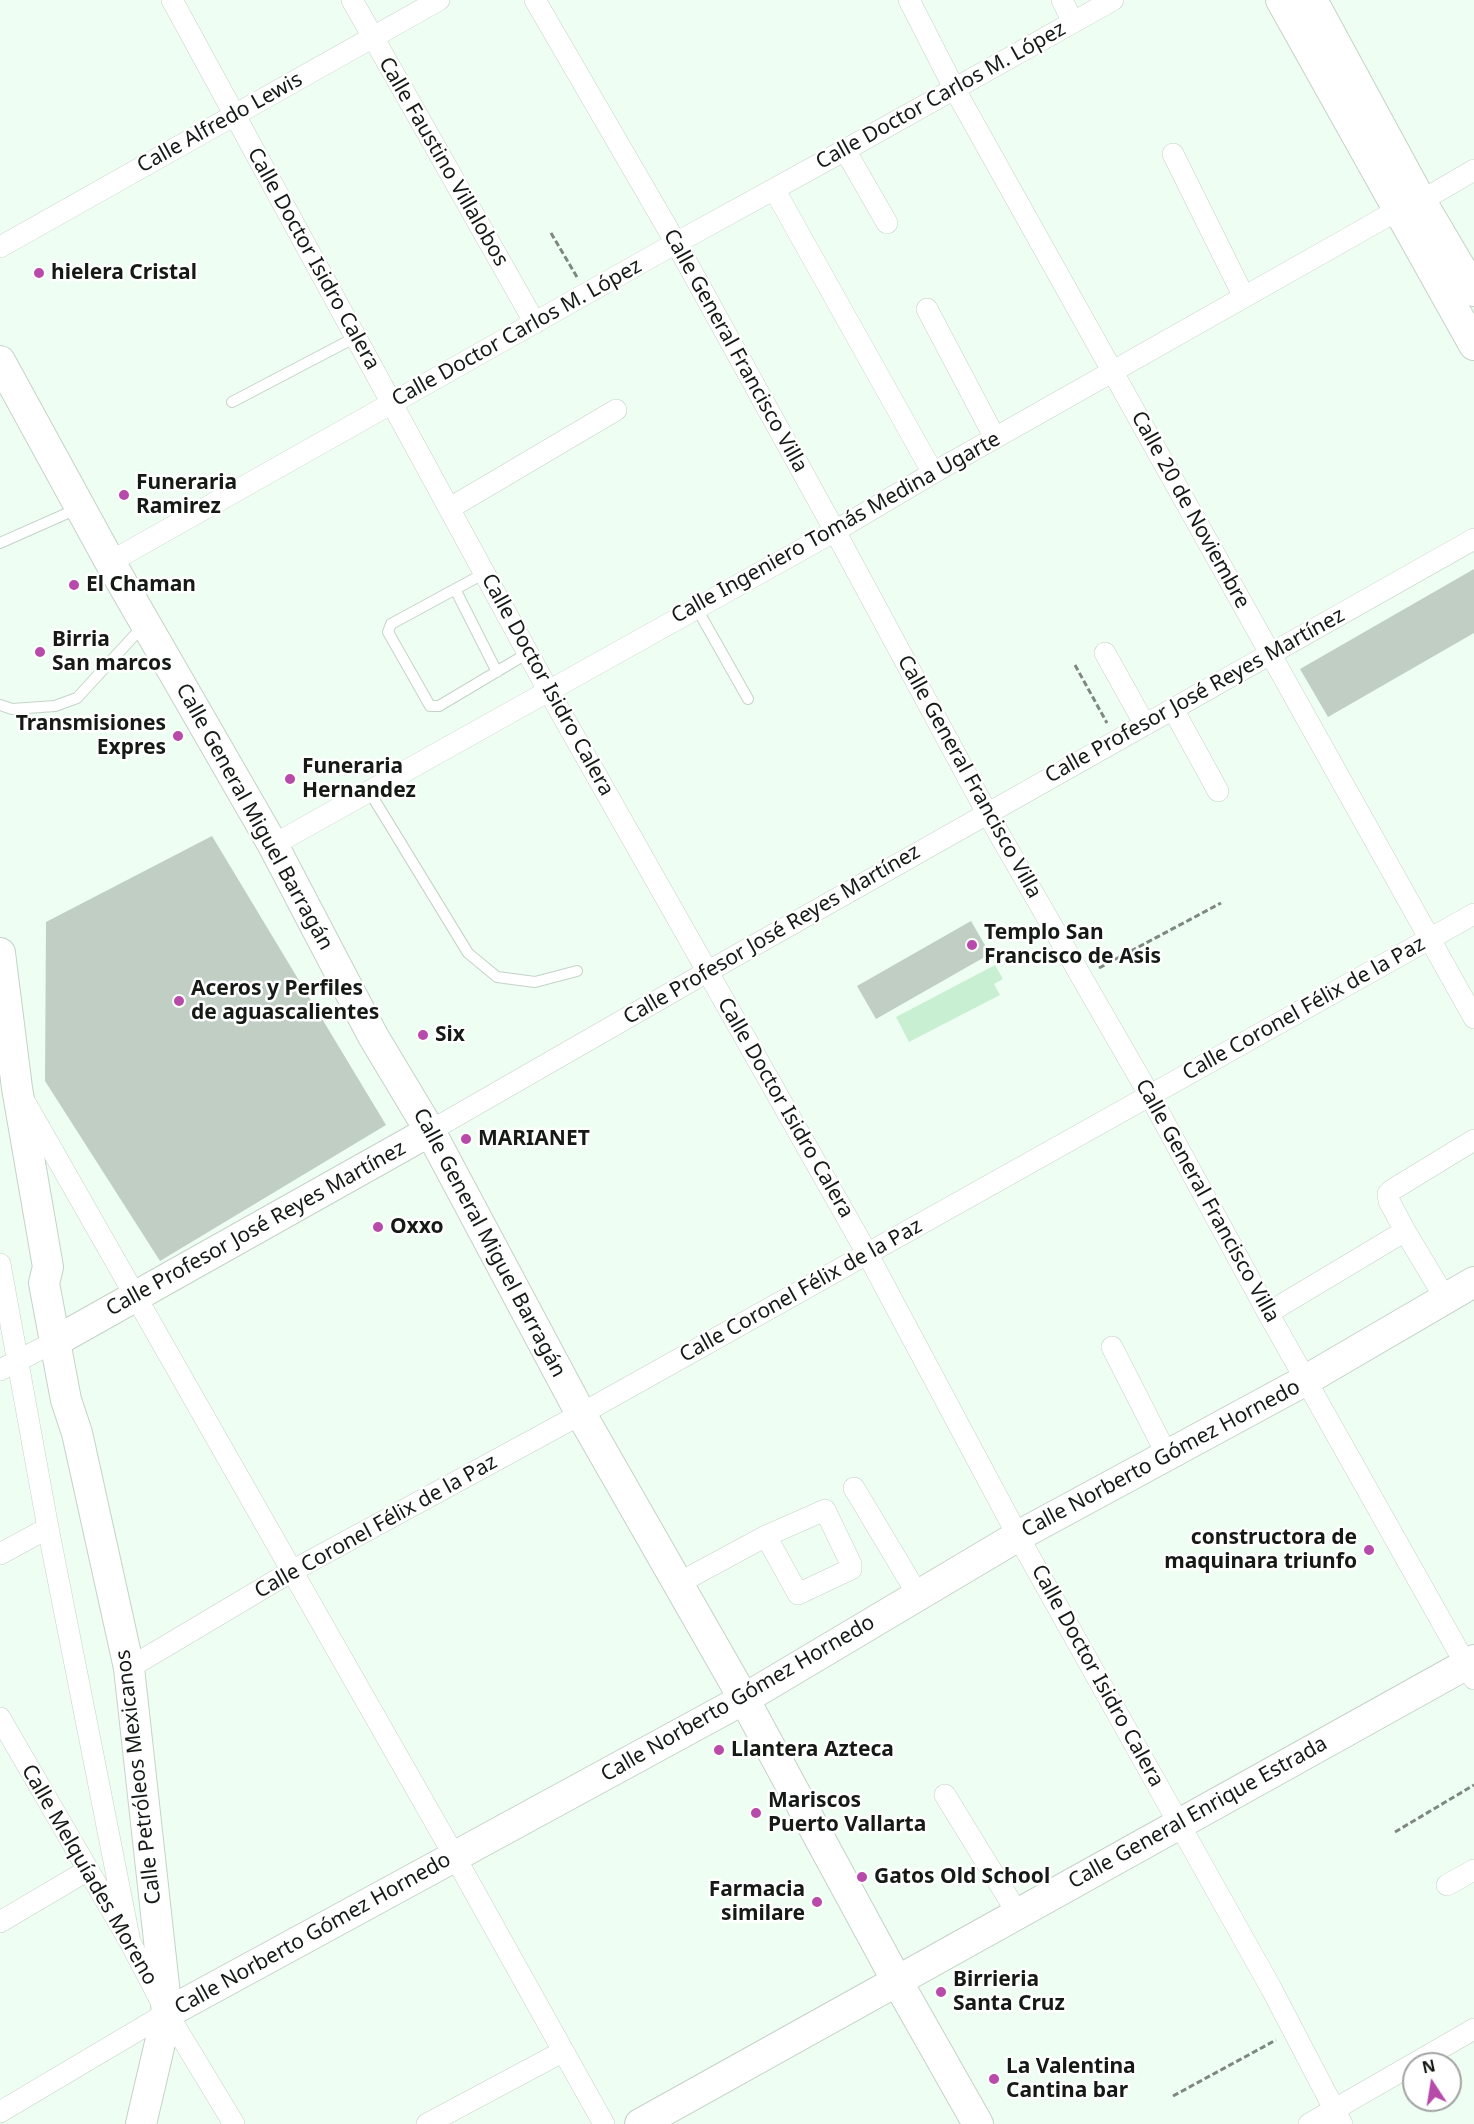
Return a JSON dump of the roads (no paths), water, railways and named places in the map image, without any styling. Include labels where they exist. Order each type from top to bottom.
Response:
[{"type":"main road","points":[[1281,0],[1409,206],[1474,291]]},
{"type":"main road","points":[[1312,0],[1474,345]]},
{"type":"main road","name":"Calle General Miguel Barragán","points":[[0,361],[110,562],[273,845],[373,1036],[430,1131],[581,1414],[744,1699],[975,2123]]},
{"type":"main road","name":"Calle Petróleos Mexicanos","points":[[0,952],[17,1089],[48,1267],[61,1279],[64,1337],[82,1398],[76,1432],[129,1668],[167,2013],[141,2124]]},
{"type":"main road","name":"Calle Profesor José Reyes Martínez","points":[[64,1337],[430,1131]]},
{"type":"main road","name":"Calle Norberto Gómez Hornedo","points":[[167,2013],[744,1699],[1018,1536],[1306,1380],[1474,1282]]},
{"type":"main road","name":"Calle General Enrique Estrada","points":[[640,2124],[1180,1824],[1472,1668]]},
{"type":"street","name":"Calle Doctor Isidro Calera","points":[[172,0],[548,690],[867,1253],[1018,1536],[1180,1824],[1338,2117]]},
{"type":"street","name":"Calle Faustino Villalobos","points":[[352,0],[535,323]]},
{"type":"street","name":"Calle Alfredo Lewis","points":[[0,247],[440,0]]},
{"type":"street","name":"Calle General Francisco Villa","points":[[535,0],[676,243],[987,813],[1150,1096],[1306,1380],[1472,1668]]},
{"type":"street","name":"Calle 20 de Noviembre","points":[[909,0],[954,88],[1474,1018]]},
{"type":"street","points":[[1062,0],[1073,22]]},
{"type":"street","name":"Calle Doctor Carlos M. López","points":[[110,562],[1113,0]]},
{"type":"street","points":[[845,150],[887,223]]},
{"type":"street","points":[[1173,154],[1244,297]]},
{"type":"street","name":"Calle Ingeniero Tomás Medina Ugarte","points":[[273,845],[835,531],[1244,297],[1474,170]]},
{"type":"street","points":[[774,189],[933,473]]},
{"type":"street","points":[[927,309],[995,438]]},
{"type":"street","points":[[450,508],[616,410]]},
{"type":"street","name":"Calle Profesor José Reyes Martínez","points":[[430,1131],[987,813],[1474,539]]},
{"type":"street","points":[[1105,653],[1145,724]]},
{"type":"street","points":[[1173,709],[1218,791]]},
{"type":"street","name":"Calle Coronel Félix de la Paz","points":[[129,1668],[292,1571],[581,1414],[1474,914]]},
{"type":"street","points":[[17,1089],[455,1857],[604,2124]]},
{"type":"street","points":[[1445,1298],[1405,1231],[1389,1201],[1388,1194],[1474,1140]]},
{"type":"street","points":[[1268,1313],[1405,1231]]},
{"type":"street","name":"Calle Petróleos Mexicanos","points":[[0,1264],[8,1365],[48,1528],[130,1942]]},
{"type":"street","name":"Calle Profesor José Reyes Martínez","points":[[8,1365],[64,1337]]},
{"type":"street","points":[[1112,1347],[1167,1455]]},
{"type":"street","points":[[854,1488],[918,1595]]},
{"type":"street","points":[[0,1554],[48,1528]]},
{"type":"street","points":[[677,1584],[766,1536]]},
{"type":"street","name":"Calle Melquíades Moreno","points":[[3,1730],[88,1870],[130,1942],[167,2013],[234,2124]]},
{"type":"street","points":[[945,1795],[1018,1914]]},
{"type":"street","points":[[0,1922],[88,1870]]},
{"type":"street","points":[[1447,1885],[1474,1870]]},
{"type":"street","name":"Calle Norberto Gómez Hornedo","points":[[0,2112],[167,2013]]},
{"type":"street","points":[[1309,2124],[1338,2117],[1474,2029]]},
{"type":"street","points":[[427,2124],[562,2052]]},
{"type":"lane","points":[[232,402],[356,337]]},
{"type":"lane","points":[[0,543],[80,507]]},
{"type":"lane","points":[[485,573],[391,624],[388,632],[430,706],[439,706],[528,653]]},
{"type":"lane","points":[[455,589],[497,672]]},
{"type":"lane","points":[[696,607],[748,699]]},
{"type":"lane","points":[[0,705],[12,709],[55,706],[77,698],[145,623]]},
{"type":"lane","points":[[369,790],[468,953],[497,977],[535,982],[577,971]]},
{"type":"place","name":"hielera Cristal","points":[[39,273]]},
{"type":"place","name":"Funeraria Ramirez","points":[[124,495]]},
{"type":"place","name":"El Chaman","points":[[74,585]]},
{"type":"place","name":"Birria San marcos","points":[[40,652]]},
{"type":"place","name":"Transmisiones Expres","points":[[178,736]]},
{"type":"place","name":"Funeraria Hernandez","points":[[290,779]]},
{"type":"place","name":"Templo San Francisco de Asis","points":[[972,945]]},
{"type":"place","name":"Aceros y Perfiles de aguascalientes","points":[[179,1001]]},
{"type":"place","name":"Six","points":[[423,1035]]},
{"type":"place","name":"MARIANET","points":[[466,1139]]},
{"type":"place","name":"Oxxo","points":[[378,1227]]},
{"type":"place","name":"constructora de maquinara triunfo","points":[[1369,1550]]},
{"type":"place","name":"Llantera Azteca","points":[[719,1750]]},
{"type":"place","name":"Mariscos Puerto Vallarta","points":[[756,1813]]},
{"type":"place","name":"Gatos Old School","points":[[862,1877]]},
{"type":"place","name":"Farmacia similare","points":[[817,1902]]},
{"type":"place","name":"Birrieria Santa Cruz","points":[[941,1992]]},
{"type":"place","name":"La Valentina Cantina bar","points":[[994,2079]]}]
